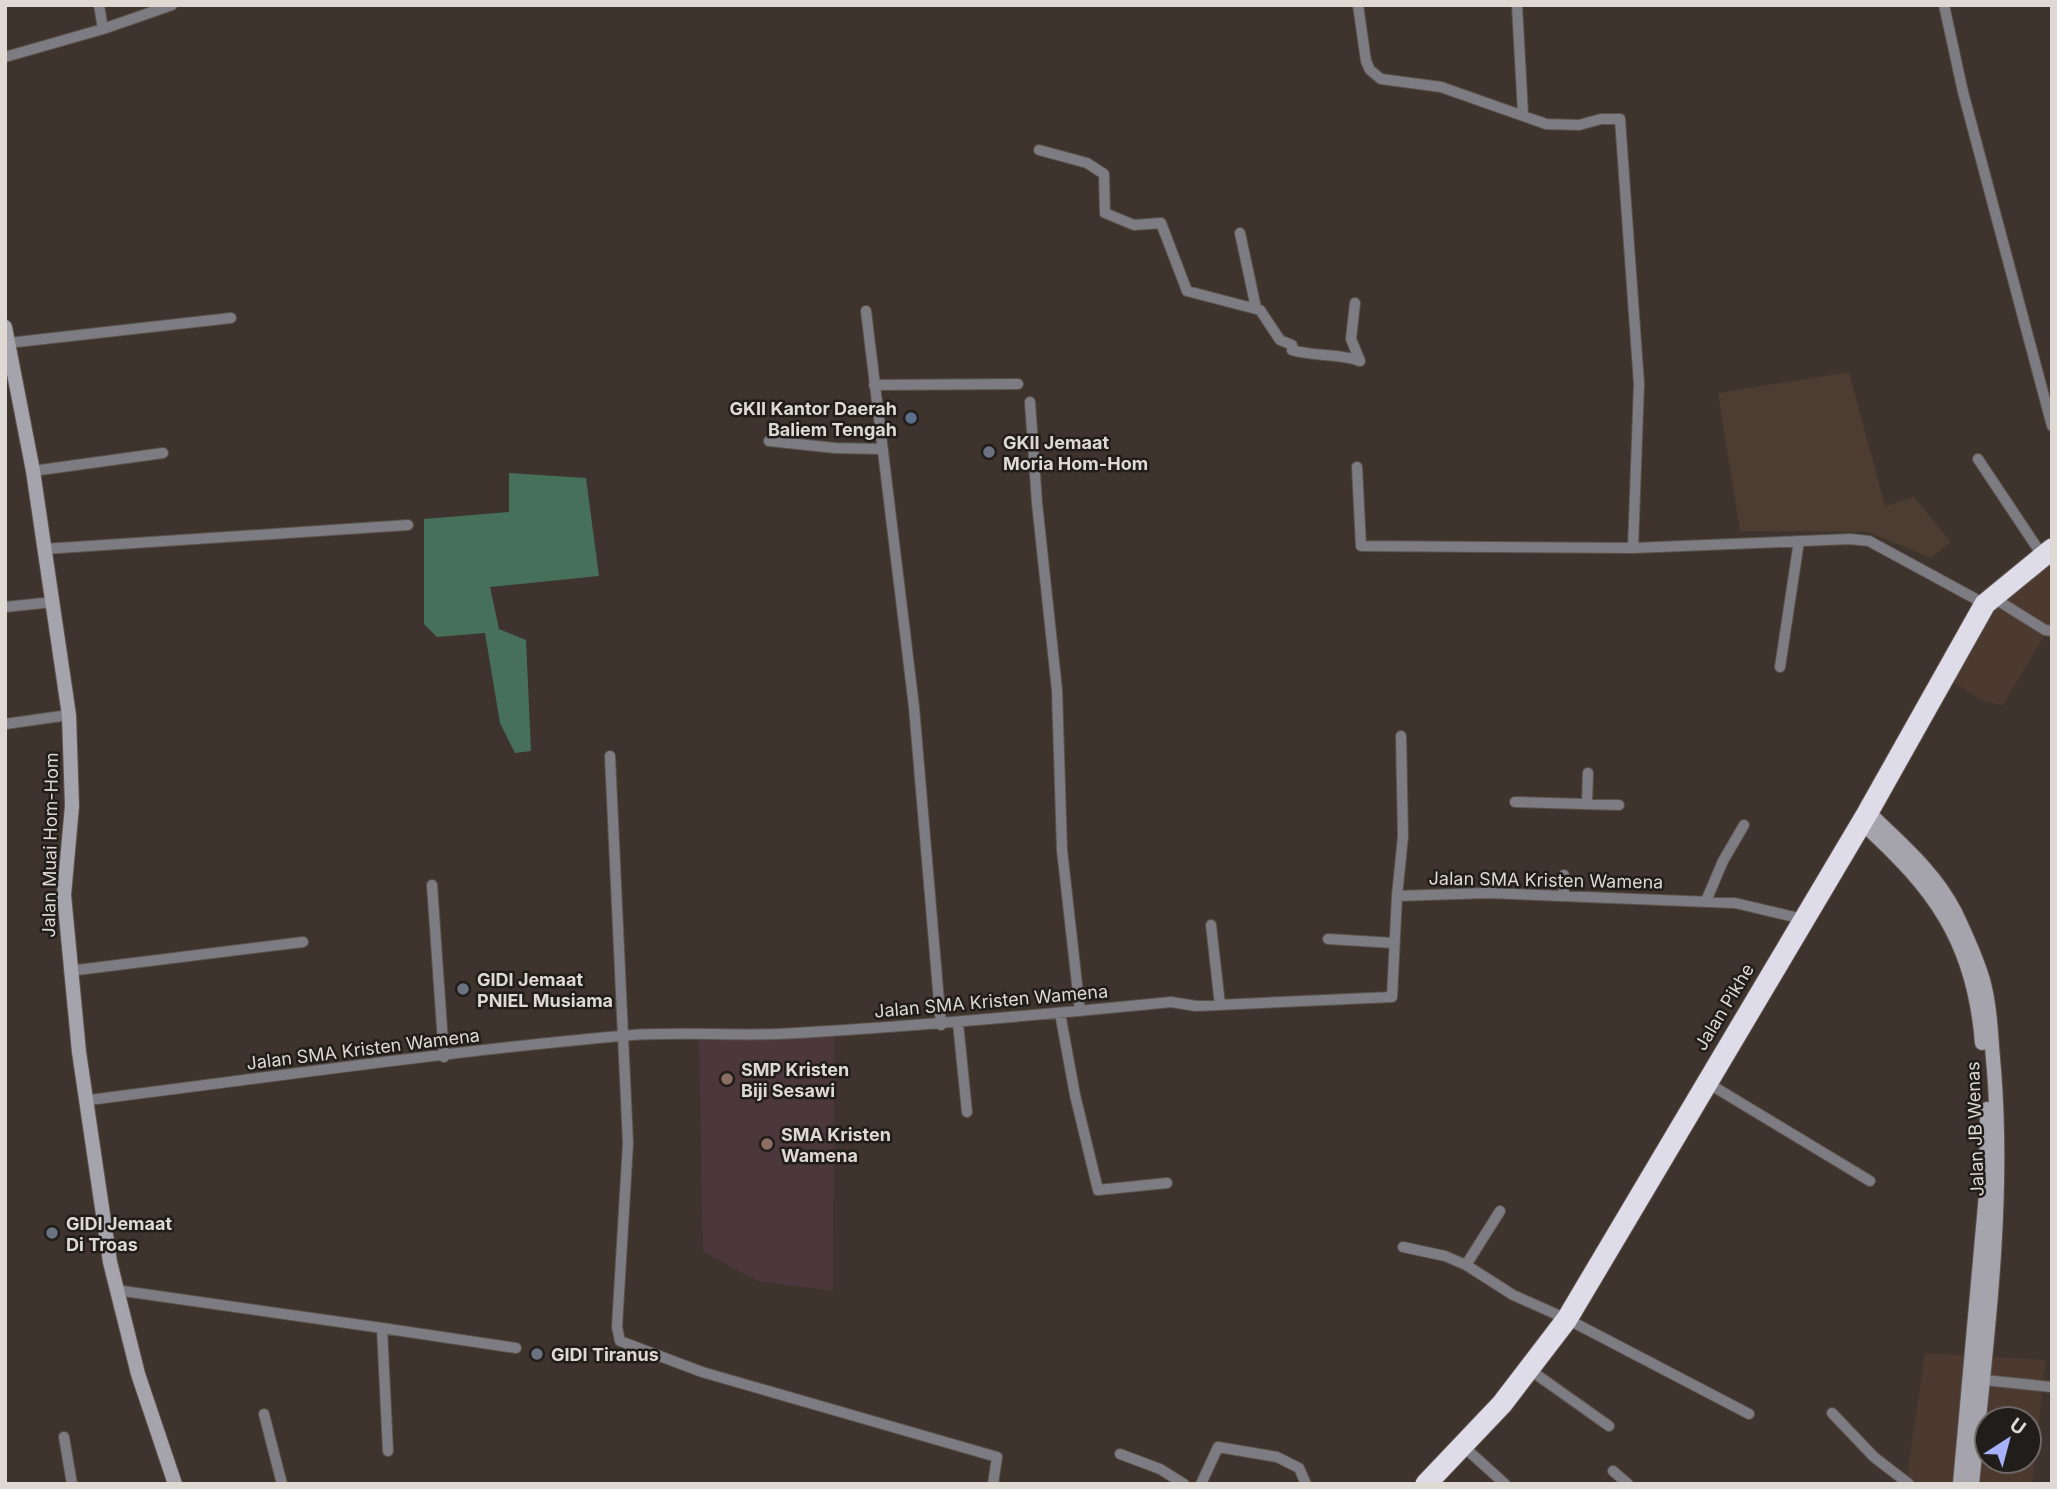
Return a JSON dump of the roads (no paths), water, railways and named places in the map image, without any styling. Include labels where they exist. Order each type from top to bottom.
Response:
[{"type":"highway","name":"Jalan Pikhe","points":[[1426,1484],[1530,1370],[1567,1319],[1989,601],[2047,552]]},
{"type":"street","points":[[99,5],[103,29]]},
{"type":"street","points":[[5,57],[103,29],[172,5]]},
{"type":"street","points":[[1358,5],[1366,61],[1375,76],[1441,88],[1546,124],[1579,125],[1601,119],[1620,119],[1639,384],[1633,548]]},
{"type":"street","points":[[1517,5],[1523,114]]},
{"type":"street","points":[[1944,5],[1963,92],[2052,426]]},
{"type":"street","points":[[1039,150],[1087,163],[1104,174],[1105,214],[1134,225],[1161,223],[1187,291],[1256,308],[1268,319],[1280,340],[1292,345],[1292,350],[1308,355],[1342,355],[1360,361],[1351,339],[1355,303]]},
{"type":"street","points":[[1240,233],[1256,308]]},
{"type":"street","points":[[866,311],[914,707],[941,1025]]},
{"type":"street","points":[[8,343],[231,318]]},
{"type":"street","name":"Jalan Muai Hom-Hom","points":[[5,327],[33,471],[69,715],[72,806],[64,895],[69,971],[110,1262],[138,1374],[175,1484]]},
{"type":"street","points":[[874,385],[1018,384]]},
{"type":"street","points":[[1030,402],[1037,503],[1057,690],[1062,850],[1080,1011]]},
{"type":"street","points":[[769,441],[835,448],[883,449]]},
{"type":"street","points":[[33,471],[163,453]]},
{"type":"street","points":[[1978,460],[2047,552]]},
{"type":"street","points":[[1357,467],[1361,547],[1633,548],[1869,541],[2045,630],[2052,631]]},
{"type":"street","points":[[44,550],[408,525]]},
{"type":"street","points":[[1780,667],[1799,541]]},
{"type":"street","points":[[5,607],[53,602]]},
{"type":"street","points":[[5,724],[69,715]]},
{"type":"street","points":[[1397,896],[1403,836],[1401,736]]},
{"type":"street","points":[[610,756],[628,1143],[617,1327],[620,1340],[702,1372],[998,1457],[993,1484]]},
{"type":"street","points":[[1587,803],[1588,773]]},
{"type":"street","points":[[1515,802],[1619,805]]},
{"type":"street","name":"Jalan JB Wenas","points":[[1864,817],[1922,882],[1946,917],[1974,985],[1993,1121],[1996,1207],[1984,1380],[1960,1484]]},
{"type":"street","points":[[1706,901],[1723,861],[1744,825]]},
{"type":"street","points":[[1564,875],[1564,896]]},
{"type":"street","points":[[432,885],[444,1057]]},
{"type":"street","name":"Jalan SMA Kristen Wamena","points":[[88,1100],[310,1073],[387,1060],[444,1057],[623,1035],[774,1034],[941,1025],[1171,1002],[1220,1005],[1392,997],[1397,896],[1487,893],[1735,902],[1802,919]]},
{"type":"street","points":[[1211,925],[1220,1005]]},
{"type":"street","points":[[1328,940],[1394,943]]},
{"type":"street","points":[[69,971],[303,942]]},
{"type":"street","points":[[1060,1013],[1075,1096],[1098,1190],[1167,1183]]},
{"type":"street","points":[[958,1023],[967,1112]]},
{"type":"street","points":[[1706,1082],[1870,1181]]},
{"type":"street","name":"Jalan JB Wenas","points":[[1972,1484],[1971,1444],[1993,1121]]},
{"type":"street","points":[[1466,1265],[1500,1211]]},
{"type":"street","points":[[1403,1247],[1445,1256],[1466,1265],[1513,1295],[1567,1319],[1749,1414]]},
{"type":"street","points":[[117,1290],[516,1348]]},
{"type":"street","points":[[382,1328],[387,1451]]},
{"type":"street","points":[[1530,1370],[1609,1426]]},
{"type":"street","points":[[1984,1380],[2052,1387]]},
{"type":"street","points":[[1832,1413],[1874,1457],[1909,1484]]},
{"type":"street","points":[[264,1414],[282,1484]]},
{"type":"street","points":[[64,1437],[72,1484]]},
{"type":"street","points":[[1463,1446],[1505,1484]]},
{"type":"street","points":[[1201,1484],[1218,1447],[1277,1457],[1299,1468],[1306,1484]]},
{"type":"street","points":[[1120,1454],[1160,1469],[1184,1484]]},
{"type":"street","points":[[1613,1471],[1628,1484]]},
{"type":"place","name":"GKII Kantor Daerah Baliem Tengah","points":[[911,418]]},
{"type":"place","name":"GKII Jemaat Moria Hom-Hom","points":[[989,452]]},
{"type":"place","name":"GIDI Jemaat PNIEL Musiama","points":[[463,989]]},
{"type":"place","name":"SMP Kristen Biji Sesawi","points":[[727,1079]]},
{"type":"place","name":"SMA Kristen Wamena","points":[[767,1144]]},
{"type":"place","name":"GIDI Jemaat Di Troas","points":[[52,1233]]},
{"type":"place","name":"GIDI Tiranus","points":[[537,1354]]}]
